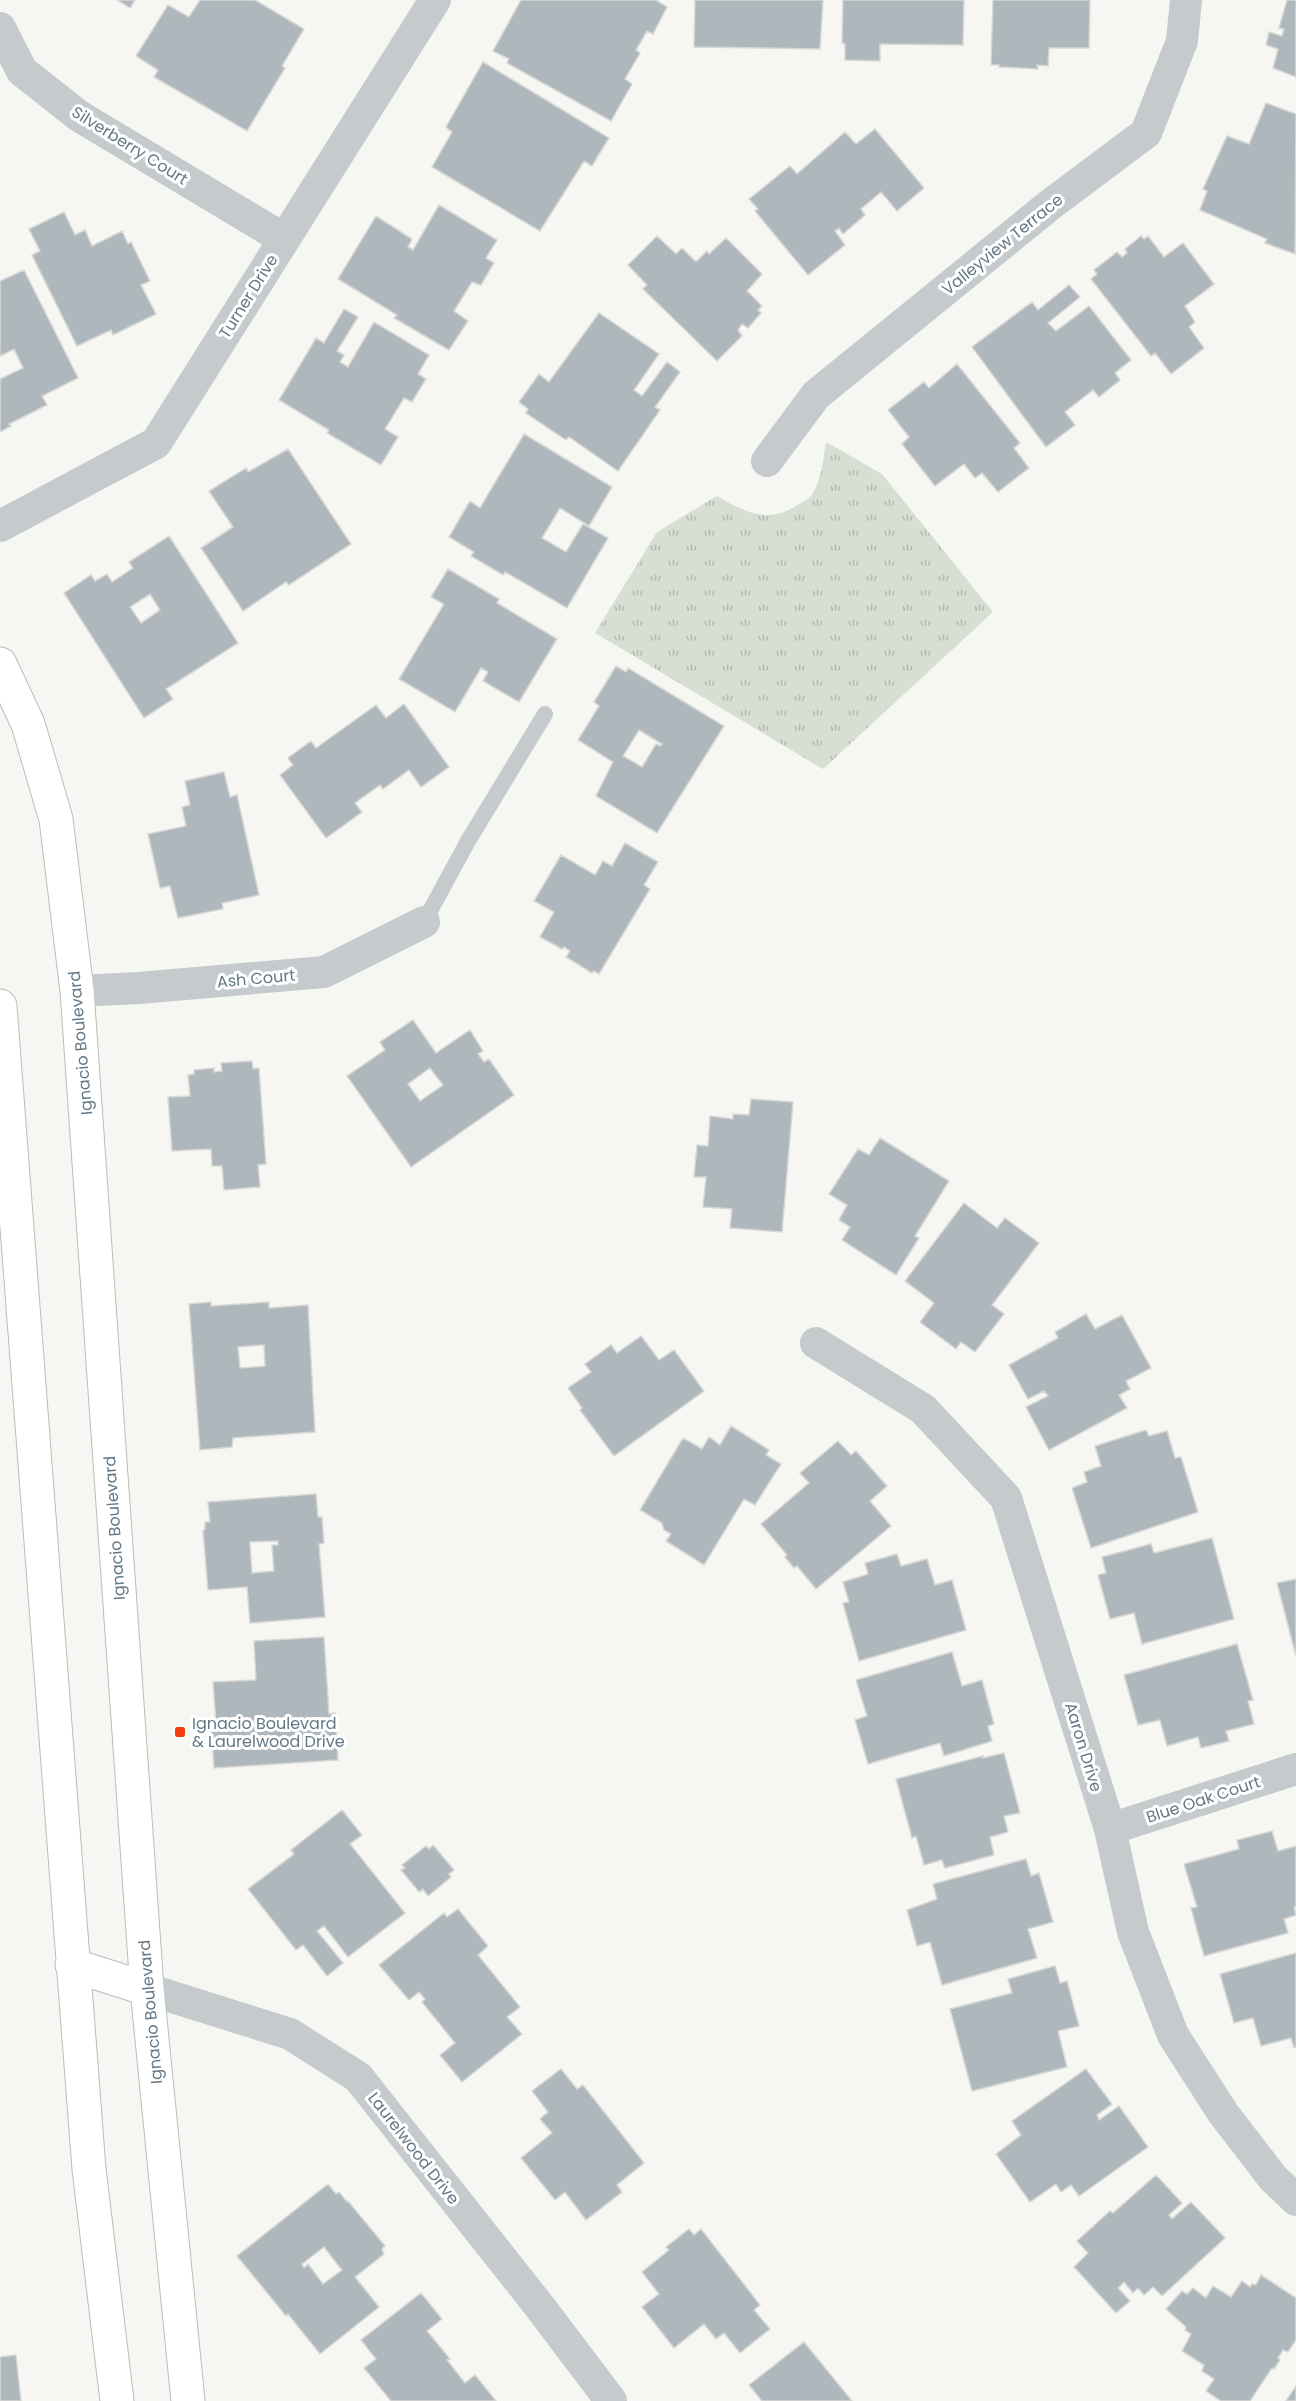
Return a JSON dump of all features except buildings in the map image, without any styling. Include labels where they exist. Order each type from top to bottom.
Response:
[{"type":"main road","name":"Ignacio Boulevard","points":[[0,664],[28,724],[56,819],[77,991],[147,1989],[188,2401]]},
{"type":"main road","points":[[0,1006],[89,2169],[117,2401]]},
{"type":"main road","points":[[72,1965],[147,1989]]},
{"type":"street","name":"Turner Drive","points":[[0,526],[156,443],[435,0]]},
{"type":"street","name":"Valleyview Terrace","points":[[767,461],[816,395],[1051,204],[1146,134],[1182,41],[1186,0]]},
{"type":"street","name":"Silverberry Court","points":[[0,28],[22,71],[79,116],[284,239]]},
{"type":"street","name":"Ash Court","points":[[77,991],[324,972],[424,922]]},
{"type":"street","name":"Aaron Drive","points":[[816,1343],[922,1409],[1006,1498],[1110,1829],[1133,1932],[1173,2035],[1223,2113],[1274,2178],[1296,2200]]},
{"type":"street","name":"Blue Oak Court","points":[[1110,1829],[1296,1769]]},
{"type":"street","name":"Laurelwood Drive","points":[[147,1989],[290,2034],[358,2077],[540,2307],[611,2401]]},
{"type":"lane","points":[[424,922],[468,841],[544,714]]},
{"type":"green space","points":[[826,442],[882,474],[993,612],[823,769],[595,633],[657,532],[717,496],[737,507],[757,514],[777,514],[788,510],[811,496],[815,490],[822,470]]},
{"type":"place","name":"Ignacio Boulevard & Laurelwood Drive","points":[[180,1732]]}]
